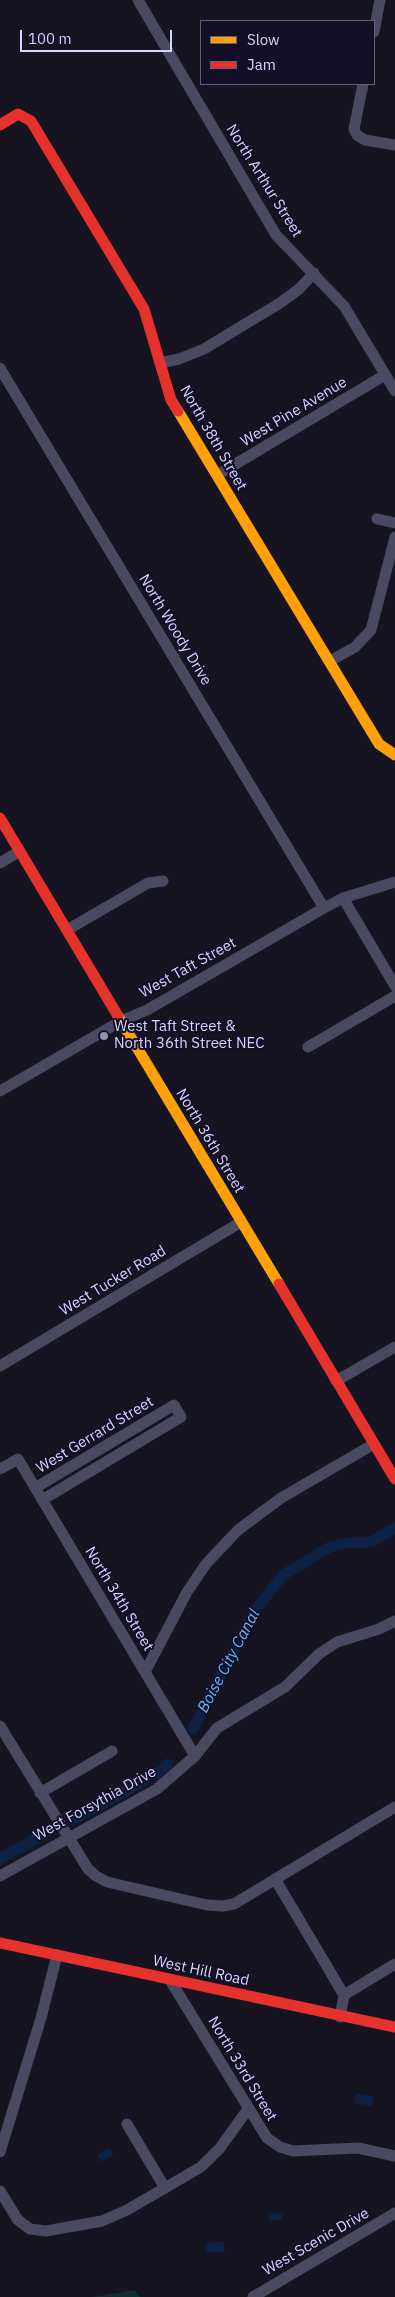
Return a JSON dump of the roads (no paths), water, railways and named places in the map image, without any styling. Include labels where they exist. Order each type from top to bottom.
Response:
[{"type":"street","name":"North Arthur Street","points":[[138,0],[276,235],[344,306],[395,391]]},
{"type":"street","points":[[375,27],[380,0]]},
{"type":"street","points":[[363,85],[354,129],[365,140],[395,145]]},
{"type":"street","name":"North 38th Street","points":[[0,125],[18,114],[25,116],[31,121],[144,309],[171,400],[380,744],[395,755]]},
{"type":"street","points":[[160,363],[179,359],[204,349],[280,303],[314,273]]},
{"type":"street","name":"North Woody Drive","points":[[0,368],[324,908]]},
{"type":"street","name":"West Pine Avenue","points":[[217,475],[386,375]]},
{"type":"street","points":[[377,518],[395,523]]},
{"type":"street","points":[[330,661],[355,647],[371,630],[395,537]]},
{"type":"street","name":"North 36th Street","points":[[0,818],[395,1479]]},
{"type":"street","points":[[0,863],[20,851]]},
{"type":"street","points":[[67,930],[148,883],[164,882]]},
{"type":"street","name":"West Taft Street","points":[[0,1092],[121,1021],[147,1010],[324,908],[344,898],[395,882]]},
{"type":"street","points":[[344,898],[395,986]]},
{"type":"street","points":[[308,1047],[395,996]]},
{"type":"street","name":"West Tucker Road","points":[[0,1366],[241,1222]]},
{"type":"street","points":[[336,1381],[395,1347]]},
{"type":"street","name":"West Gerrard Street","points":[[35,1488],[174,1405],[181,1417],[42,1500]]},
{"type":"street","points":[[145,1672],[187,1592],[206,1564],[238,1530],[281,1498],[374,1444]]},
{"type":"street","name":"North 34th Street","points":[[18,1459],[195,1756]]},
{"type":"street","name":"West Gerrard Street","points":[[0,1469],[18,1459]]},
{"type":"street","name":"West Forsythia Drive","points":[[0,1876],[46,1848],[69,1838],[156,1789],[195,1756],[217,1728],[285,1687],[319,1654],[337,1642],[379,1629],[395,1620]]},
{"type":"street","points":[[0,1726],[88,1869],[107,1882],[207,1904],[222,1906],[234,1904],[395,1807]]},
{"type":"street","points":[[40,1793],[112,1751]]},
{"type":"street","points":[[276,1879],[344,1995],[340,2017]]},
{"type":"street","name":"West Hill Road","points":[[0,1943],[395,2028]]},
{"type":"street","points":[[0,2152],[41,2018],[57,1955]]},
{"type":"street","points":[[344,1995],[395,1964]]},
{"type":"street","name":"North 33rd Street","points":[[170,1980],[267,2138],[280,2147],[293,2151],[358,2148],[395,2156]]},
{"type":"street","points":[[0,2191],[18,2220],[30,2229],[46,2231],[102,2221],[128,2210],[201,2167],[220,2148],[248,2109]]},
{"type":"street","points":[[127,2124],[164,2188]]},
{"type":"street","name":"West Scenic Drive","points":[[253,2297],[395,2214]]},
{"type":"water","points":[[356,2093],[374,2097],[372,2106],[354,2103]]},
{"type":"water","points":[[110,2148],[114,2155],[101,2162],[97,2155]]},
{"type":"water","points":[[278,2213],[283,2215],[281,2220],[270,2221],[268,2219],[270,2214]]},
{"type":"water","points":[[223,2241],[225,2250],[222,2252],[206,2253],[205,2244]]},
{"type":"waterway","name":"Boise City Canal","points":[[193,1729],[255,1610],[283,1575],[330,1547],[346,1543],[371,1542],[395,1528]]},
{"type":"waterway","name":"Boise City Canal","points":[[157,1774],[168,1764]]},
{"type":"waterway","name":"Boise City Canal","points":[[73,1820],[146,1780]]},
{"type":"waterway","name":"Boise City Canal","points":[[0,1859],[50,1831]]},
{"type":"place","name":"West Taft Street & North 36th Street NEC","points":[[104,1036]]}]
